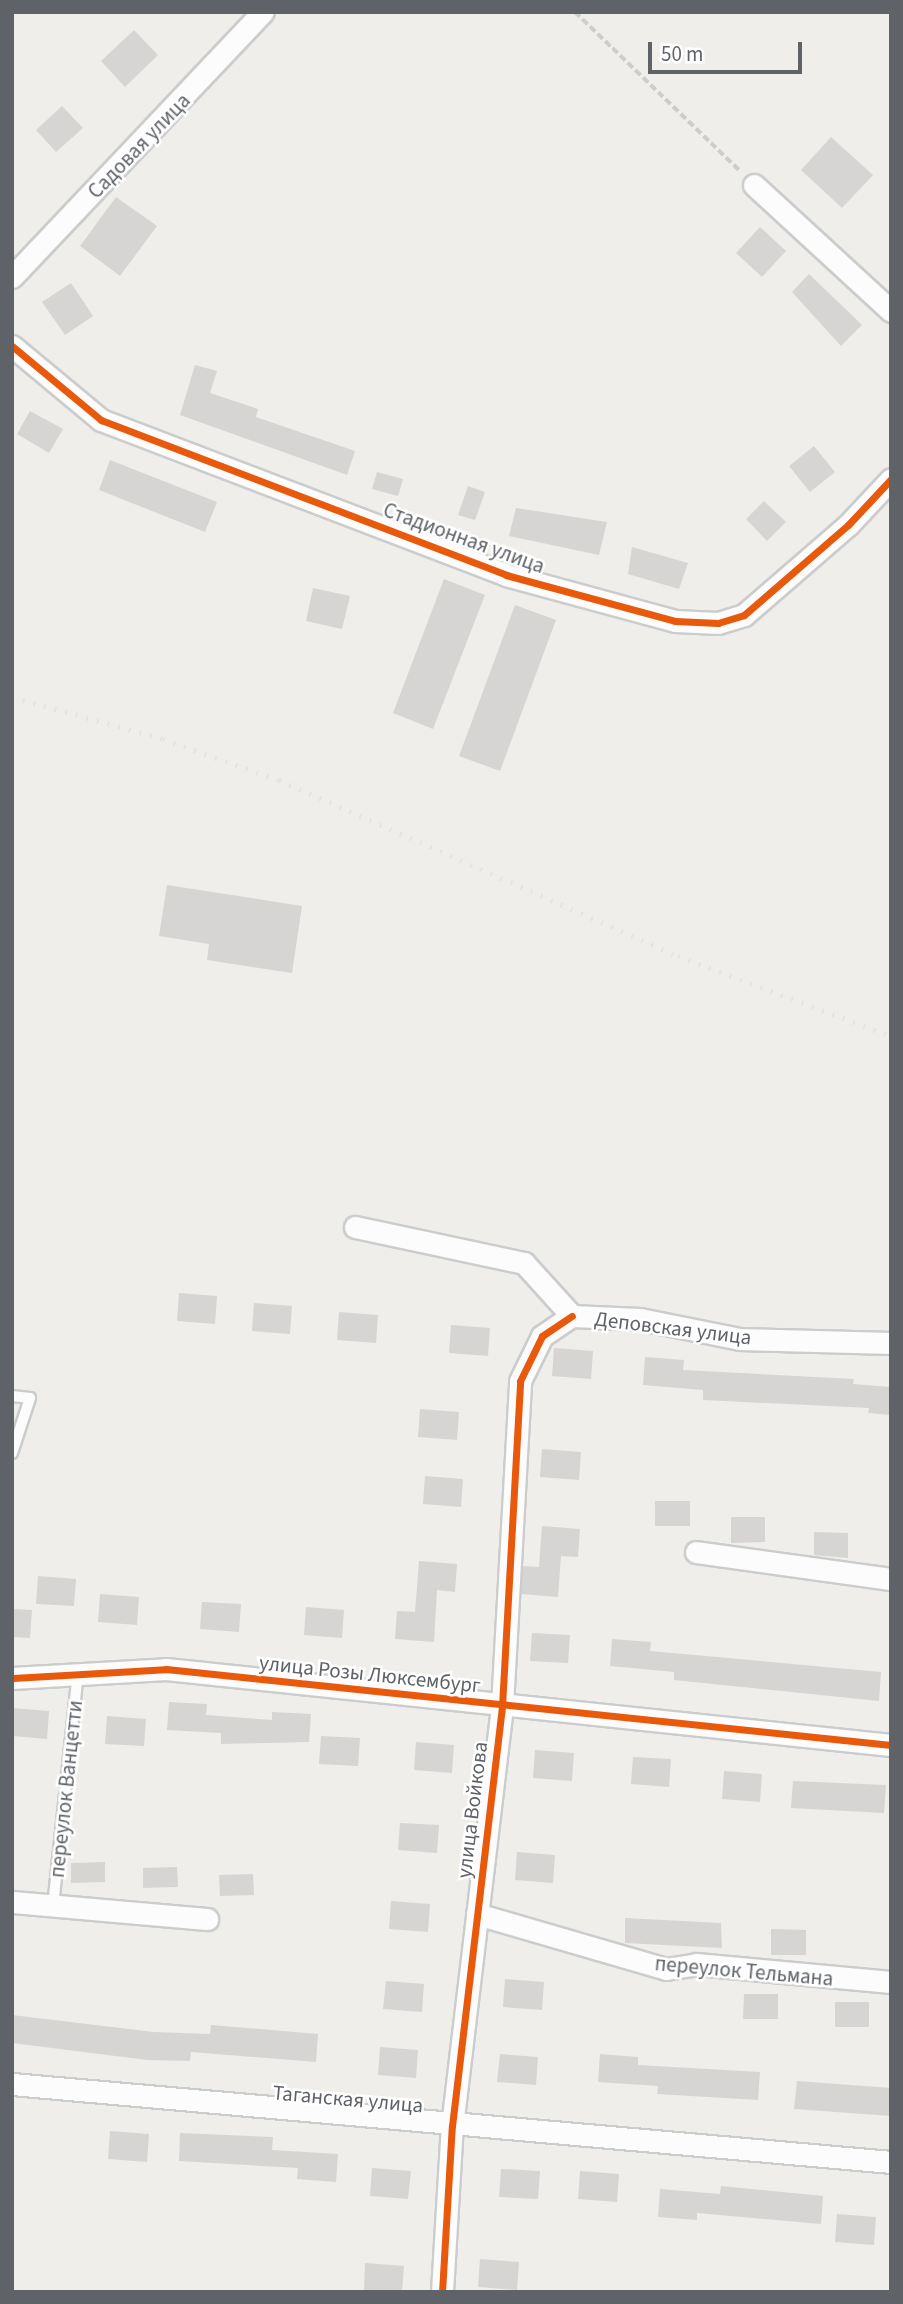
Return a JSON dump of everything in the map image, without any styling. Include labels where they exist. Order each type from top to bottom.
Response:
[{"type":"street","name":"Садовая улица","points":[[12,277],[263,12]]},
{"type":"street","points":[[754,185],[891,310]]},
{"type":"street","name":"Стадионная улица","points":[[12,346],[100,420],[506,575],[675,621],[718,623],[744,615],[848,525],[891,479]]},
{"type":"street","name":"Деповская улица","points":[[355,1227],[524,1263],[572,1316],[640,1319],[740,1339],[891,1343]]},
{"type":"street","name":"улица Войкова","points":[[442,2292],[452,2126],[502,1706],[520,1381],[542,1336],[572,1316]]},
{"type":"street","points":[[696,1552],[891,1578]]},
{"type":"street","name":"улица Розы Люксембург","points":[[12,1678],[78,1672],[166,1670],[891,1745]]},
{"type":"street","name":"переулок Ванцетти","points":[[12,1902],[207,1919]]},
{"type":"street","name":"переулок Тельмана","points":[[477,1914],[666,1969],[696,1964],[891,1982]]},
{"type":"street","name":"Таганская улица","points":[[12,2084],[452,2126],[891,2162]]},
{"type":"lane","points":[[12,1396],[30,1398],[12,1453]]},
{"type":"lane","name":"переулок Ванцетти","points":[[53,1906],[78,1672]]},
{"type":"path","points":[[575,12],[754,185]]},
{"type":"building","points":[[134,30],[158,55],[125,87],[101,61]]},
{"type":"building","points":[[62,106],[83,128],[56,152],[36,130]]},
{"type":"building","points":[[831,137],[873,175],[842,208],[801,170]]},
{"type":"building","points":[[116,197],[157,226],[120,276],[80,246]]},
{"type":"building","points":[[760,227],[786,251],[762,277],[736,253]]},
{"type":"building","points":[[809,274],[862,325],[841,346],[792,292]]},
{"type":"building","points":[[71,283],[93,316],[65,335],[42,302]]},
{"type":"building","points":[[195,365],[217,371],[210,393],[258,409],[256,417],[355,451],[347,475],[180,415]]},
{"type":"building","points":[[30,411],[63,429],[49,453],[17,434]]},
{"type":"building","points":[[814,446],[835,472],[810,492],[789,466]]},
{"type":"building","points":[[110,460],[217,502],[205,532],[99,490]]},
{"type":"building","points":[[377,472],[403,479],[398,496],[372,489]]},
{"type":"building","points":[[468,486],[485,492],[475,520],[458,515]]},
{"type":"building","points":[[764,501],[786,522],[767,541],[746,519]]},
{"type":"building","points":[[516,508],[607,522],[599,555],[509,536]]},
{"type":"building","points":[[632,547],[688,563],[679,589],[628,574]]},
{"type":"building","points":[[444,579],[485,595],[433,729],[393,713]]},
{"type":"building","points":[[313,588],[350,596],[342,629],[306,621]]},
{"type":"building","points":[[515,605],[556,620],[500,771],[459,756]]},
{"type":"building","points":[[167,885],[302,906],[292,973],[207,960],[209,944],[159,936]]},
{"type":"building","points":[[179,1293],[217,1296],[215,1324],[177,1321]]},
{"type":"building","points":[[254,1303],[292,1306],[290,1334],[252,1331]]},
{"type":"building","points":[[339,1312],[378,1315],[376,1343],[337,1340]]},
{"type":"building","points":[[451,1325],[490,1328],[488,1356],[449,1353]]},
{"type":"building","points":[[554,1348],[593,1351],[591,1379],[552,1376]]},
{"type":"building","points":[[645,1357],[684,1360],[683,1370],[854,1379],[853,1384],[891,1387],[891,1415],[868,1413],[869,1408],[703,1400],[703,1390],[643,1385]]},
{"type":"building","points":[[420,1409],[459,1412],[457,1440],[418,1437]]},
{"type":"building","points":[[542,1449],[581,1452],[579,1480],[540,1477]]},
{"type":"building","points":[[425,1476],[463,1479],[461,1507],[423,1504]]},
{"type":"building","points":[[655,1501],[690,1501],[690,1526],[655,1526]]},
{"type":"building","points":[[731,1517],[765,1517],[765,1542],[731,1543]]},
{"type":"building","points":[[542,1526],[580,1529],[578,1557],[561,1556],[558,1597],[521,1594],[523,1566],[539,1567]]},
{"type":"building","points":[[814,1532],[848,1533],[848,1558],[814,1555]]},
{"type":"building","points":[[419,1561],[457,1564],[455,1592],[437,1590],[434,1642],[395,1639],[397,1611],[415,1612]]},
{"type":"building","points":[[38,1576],[76,1579],[74,1606],[36,1604]]},
{"type":"building","points":[[100,1594],[139,1597],[137,1625],[98,1622]]},
{"type":"building","points":[[202,1602],[241,1604],[239,1632],[200,1629]]},
{"type":"building","points":[[306,1607],[344,1610],[342,1638],[304,1635]]},
{"type":"building","points":[[12,1609],[32,1610],[30,1638],[12,1637]]},
{"type":"building","points":[[532,1633],[570,1635],[568,1663],[530,1661]]},
{"type":"building","points":[[612,1639],[651,1642],[650,1651],[881,1672],[879,1701],[674,1680],[674,1672],[610,1666]]},
{"type":"building","points":[[169,1702],[207,1704],[206,1715],[272,1720],[272,1712],[311,1714],[309,1742],[221,1744],[221,1733],[167,1730]]},
{"type":"building","points":[[12,1708],[49,1711],[47,1739],[12,1736]]},
{"type":"building","points":[[107,1716],[146,1719],[144,1746],[105,1744]]},
{"type":"building","points":[[321,1736],[360,1738],[358,1766],[319,1764]]},
{"type":"building","points":[[416,1742],[454,1745],[452,1773],[414,1770]]},
{"type":"building","points":[[535,1750],[574,1753],[572,1781],[533,1778]]},
{"type":"building","points":[[633,1757],[671,1759],[669,1787],[631,1784]]},
{"type":"building","points":[[724,1771],[762,1774],[760,1802],[722,1799]]},
{"type":"building","points":[[793,1781],[886,1785],[884,1813],[791,1808]]},
{"type":"building","points":[[400,1823],[439,1825],[437,1853],[398,1850]]},
{"type":"building","points":[[517,1852],[555,1855],[553,1883],[515,1880]]},
{"type":"building","points":[[105,1862],[105,1882],[71,1883],[71,1863]]},
{"type":"building","points":[[177,1867],[178,1887],[143,1888],[143,1868]]},
{"type":"building","points":[[253,1874],[254,1895],[220,1896],[219,1875]]},
{"type":"building","points":[[391,1901],[430,1904],[428,1932],[389,1929]]},
{"type":"building","points":[[625,1918],[721,1923],[722,1948],[625,1943]]},
{"type":"building","points":[[771,1929],[806,1930],[806,1955],[771,1955]]},
{"type":"building","points":[[505,1979],[544,1982],[542,2010],[503,2007]]},
{"type":"building","points":[[386,1981],[424,1984],[422,2012],[383,2009]]},
{"type":"building","points":[[744,1994],[778,1994],[778,2019],[743,2019]]},
{"type":"building","points":[[835,2002],[869,2002],[869,2027],[835,2027]]},
{"type":"building","points":[[12,2015],[154,2032],[210,2034],[211,2025],[318,2034],[316,2062],[191,2052],[190,2061],[147,2060],[12,2043]]},
{"type":"building","points":[[380,2047],[418,2050],[416,2078],[378,2075]]},
{"type":"building","points":[[500,2054],[538,2057],[536,2085],[497,2082]]},
{"type":"building","points":[[600,2054],[638,2057],[638,2065],[760,2072],[758,2100],[657,2094],[658,2086],[598,2082]]},
{"type":"building","points":[[797,2081],[891,2088],[891,2116],[794,2109]]},
{"type":"building","points":[[110,2131],[149,2134],[147,2162],[108,2159]]},
{"type":"building","points":[[180,2133],[273,2137],[272,2150],[338,2154],[336,2182],[297,2179],[298,2168],[179,2161]]},
{"type":"building","points":[[372,2168],[411,2171],[408,2199],[370,2196]]},
{"type":"building","points":[[501,2169],[540,2171],[538,2199],[499,2197]]},
{"type":"building","points":[[580,2171],[619,2174],[617,2202],[578,2199]]},
{"type":"building","points":[[721,2186],[823,2196],[821,2224],[697,2213],[697,2220],[658,2217],[660,2189],[720,2194]]},
{"type":"building","points":[[837,2214],[876,2217],[874,2245],[835,2242]]},
{"type":"building","points":[[480,2259],[519,2262],[517,2290],[478,2287]]},
{"type":"building","points":[[365,2263],[404,2266],[402,2292],[364,2291]]},
{"type":"railway","points":[[12,697],[163,739],[279,780],[678,956],[891,1036]]},
{"type":"cycle path","points":[[12,346],[101,420],[506,575],[675,621],[718,623],[744,615],[848,525],[891,479]]},
{"type":"cycle path","points":[[442,2292],[452,2126],[502,1706],[520,1381],[542,1336],[572,1316]]},
{"type":"cycle path","points":[[12,1678],[166,1669],[891,1745]]}]
